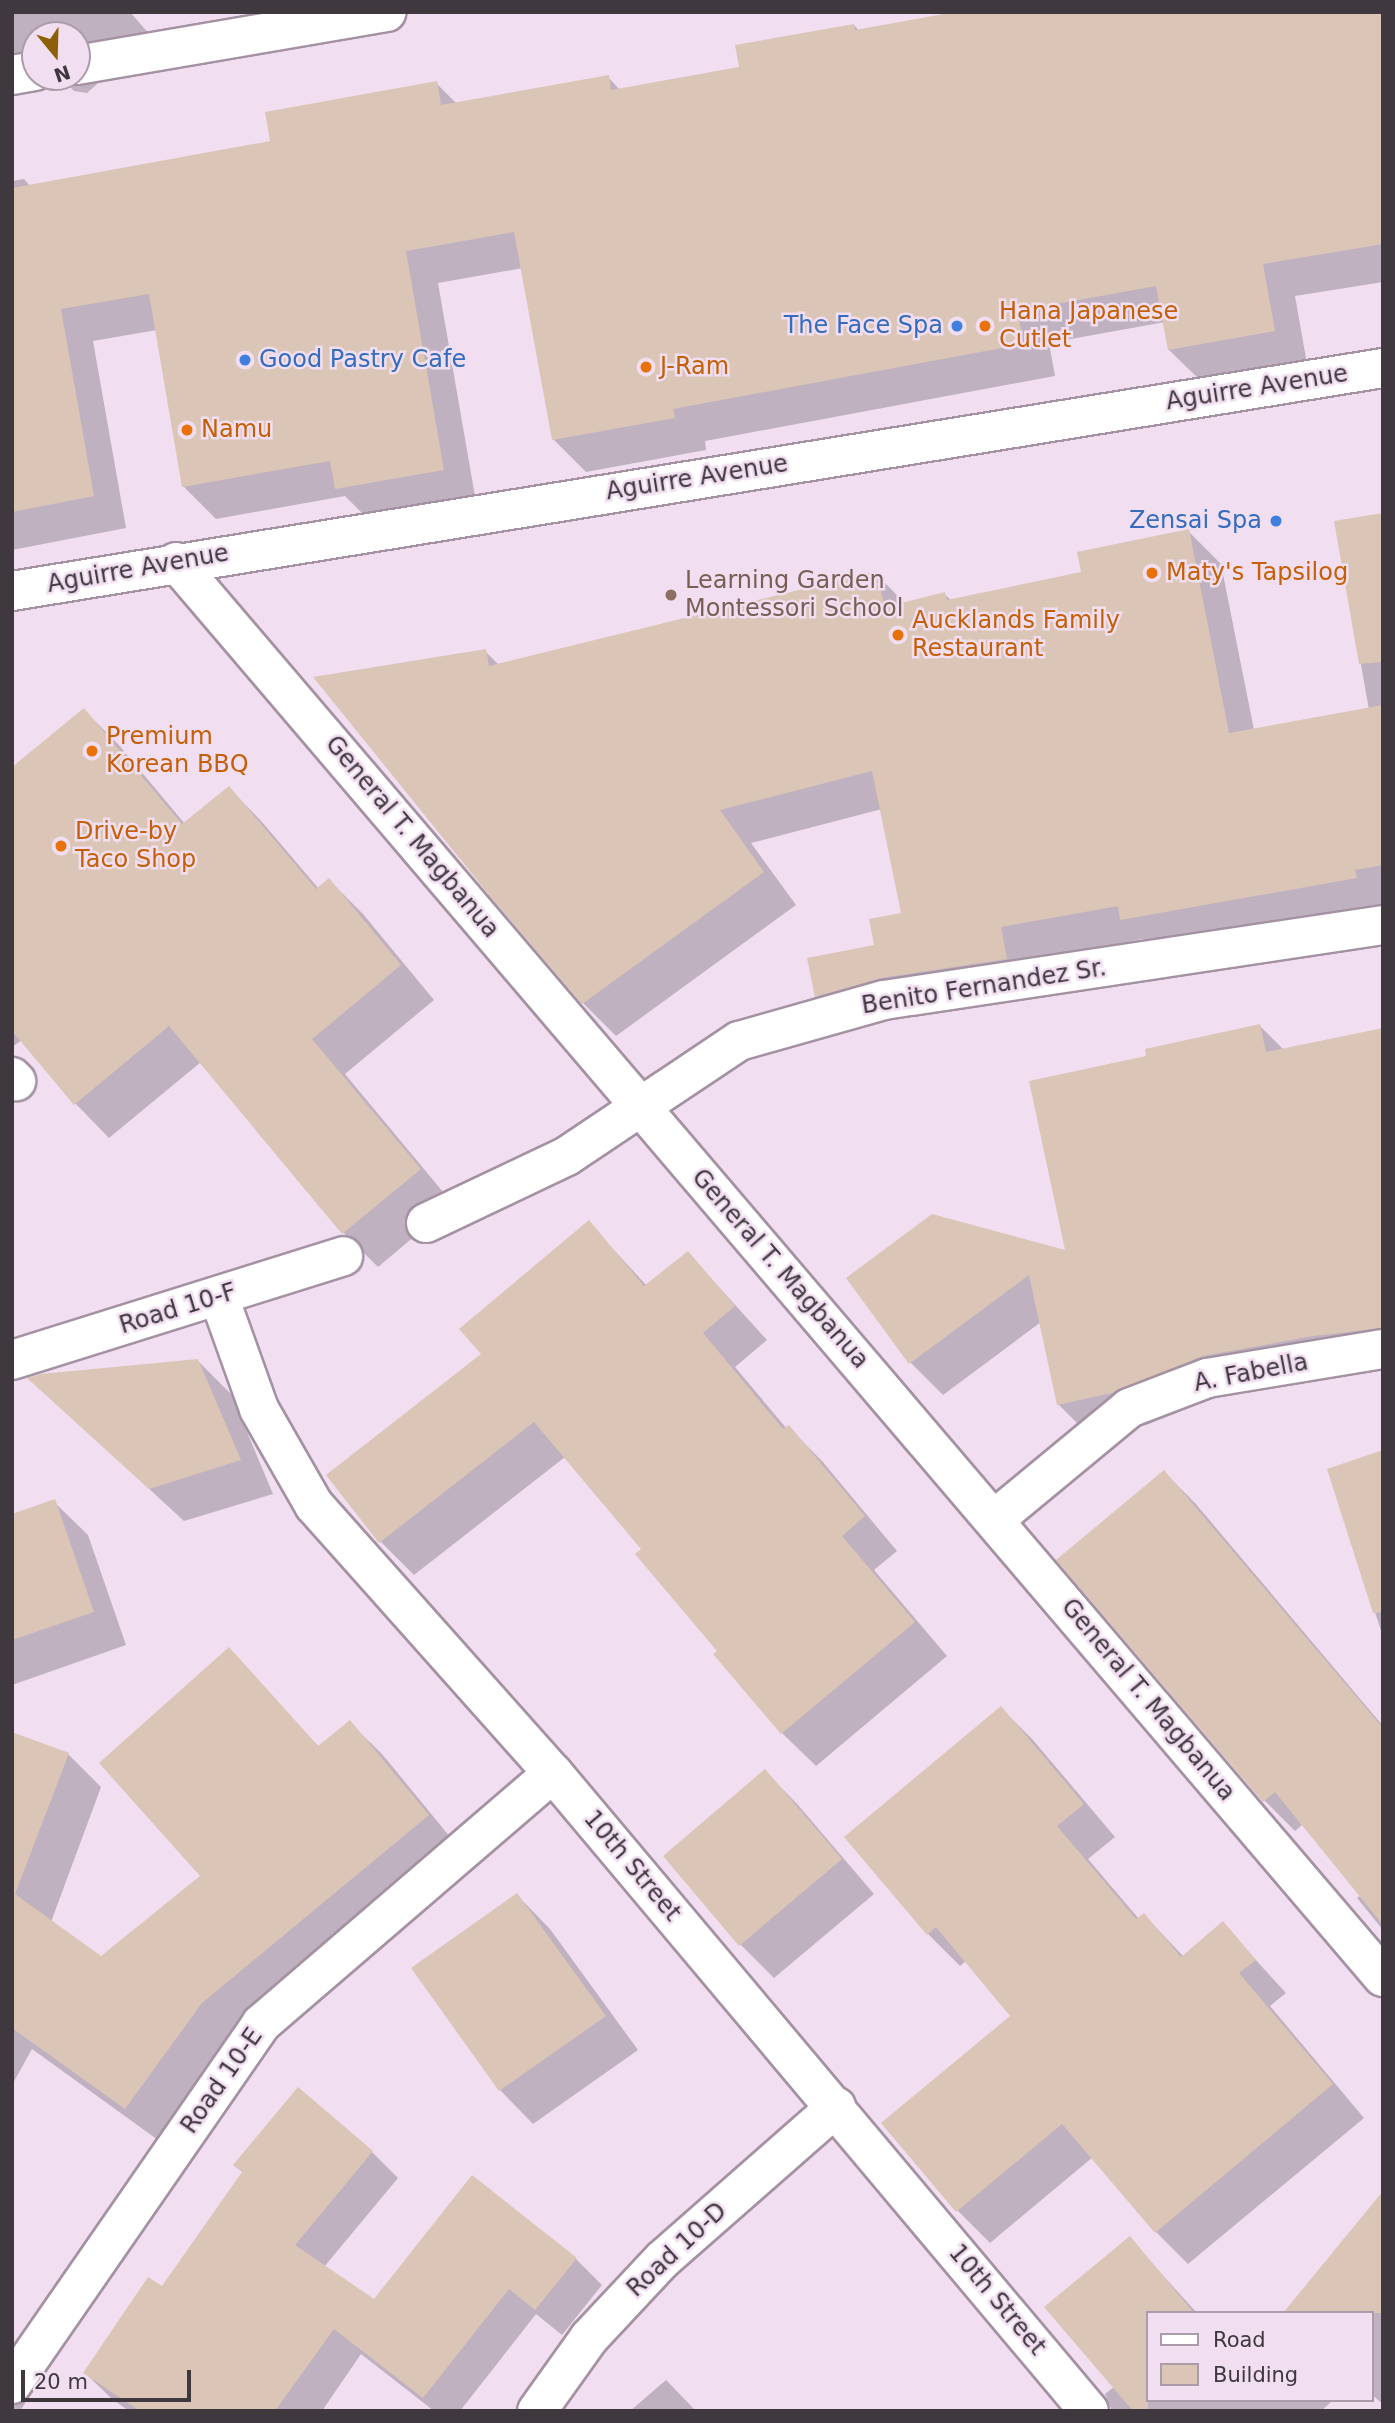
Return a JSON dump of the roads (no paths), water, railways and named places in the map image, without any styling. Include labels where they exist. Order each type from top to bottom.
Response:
[{"type":"street","points":[[91,62],[239,25],[386,12]]},
{"type":"street","name":"Aguirre Avenue","points":[[12,591],[176,562],[1383,368]]},
{"type":"street","name":"General T. Magbanua","points":[[176,562],[995,1518],[1383,1977]]},
{"type":"street","name":"Benito Fernandez Sr.","points":[[426,1223],[566,1156],[739,1041],[884,1000],[1383,925]]},
{"type":"street","name":"Road 10-F","points":[[12,1360],[343,1256]]},
{"type":"street","name":"10th Street","points":[[219,1297],[259,1409],[314,1505],[553,1773],[836,2107],[1088,2411]]},
{"type":"street","name":"A. Fabella","points":[[995,1518],[1129,1408],[1207,1378],[1383,1349]]},
{"type":"street","name":"Road 10-E","points":[[12,2384],[261,2024],[553,1773]]},
{"type":"street","name":"Road 10-D","points":[[537,2411],[589,2338],[662,2260],[836,2107]]},
{"type":"place","name":"The Face Spa","points":[[957,326]]},
{"type":"place","name":"Hana Japanese Cutlet","points":[[985,326]]},
{"type":"place","name":"Good Pastry Cafe","points":[[245,360]]},
{"type":"place","name":"J-Ram","points":[[646,367]]},
{"type":"place","name":"Namu","points":[[187,430]]},
{"type":"place","name":"Zensai Spa","points":[[1276,521]]},
{"type":"place","name":"Maty's Tapsilog","points":[[1152,573]]},
{"type":"place","name":"Learning Garden Montessori School","points":[[671,595]]},
{"type":"place","name":"Aucklands Family Restaurant","points":[[898,635]]},
{"type":"place","name":"Premium Korean BBQ","points":[[92,751]]},
{"type":"place","name":"Drive-by Taco Shop","points":[[61,846]]}]
